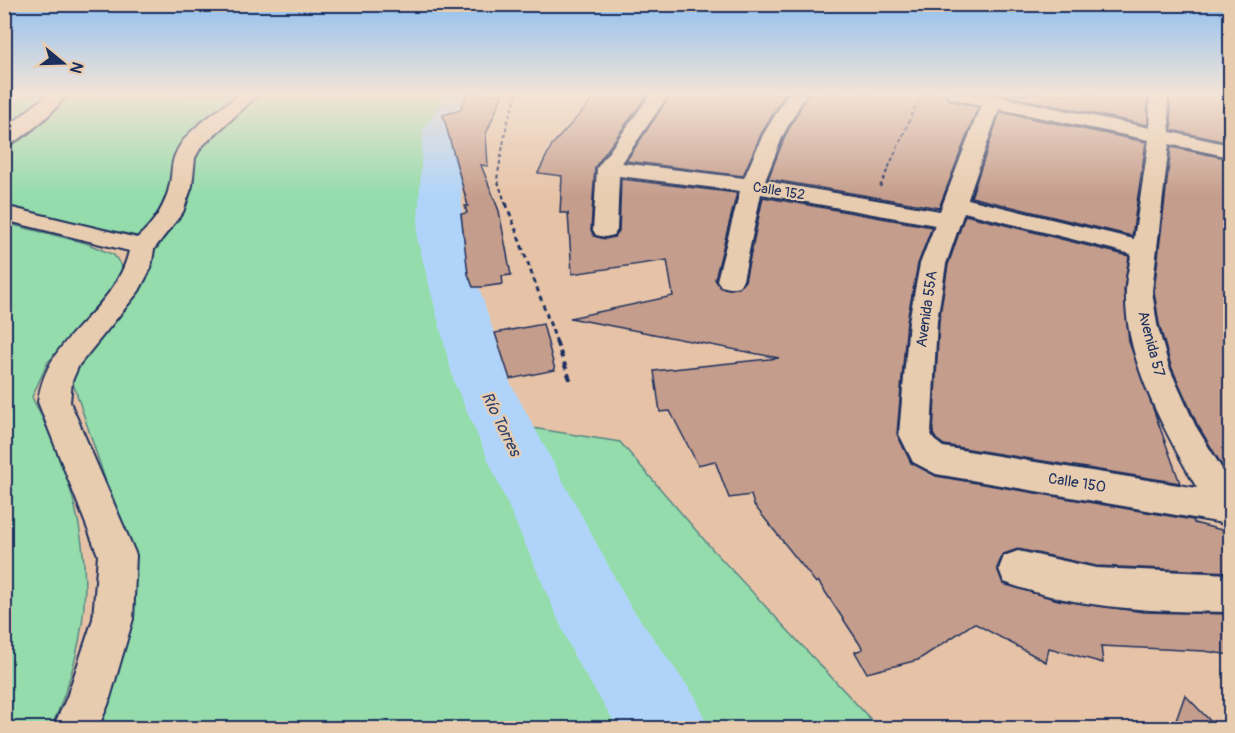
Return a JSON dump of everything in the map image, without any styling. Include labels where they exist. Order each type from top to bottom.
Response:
[{"type":"lane","points":[[4,140],[20,128]]},
{"type":"lane","points":[[75,729],[86,705],[113,619],[117,555],[54,402],[57,380],[71,353],[107,317],[129,289],[140,264],[142,247],[161,230],[171,215],[181,188],[185,155],[197,138],[209,128]]},
{"type":"lane","points":[[604,230],[608,168],[636,128]]},
{"type":"lane","points":[[730,280],[752,186],[777,128]]},
{"type":"lane","name":"Avenida 55A","points":[[923,453],[917,444],[915,434],[923,321],[933,264],[982,128]]},
{"type":"lane","points":[[1119,128],[1230,151]]},
{"type":"lane","name":"Avenida 57","points":[[1160,128],[1139,291],[1143,324],[1154,367],[1181,430],[1229,509]]},
{"type":"lane","name":"Calle 152","points":[[608,168],[752,186],[871,206],[953,211],[1146,250]]},
{"type":"lane","points":[[4,213],[142,247]]},
{"type":"lane","name":"Calle 150","points":[[923,453],[936,460],[1229,509]]},
{"type":"lane","points":[[1018,569],[1096,587],[1230,593]]},
{"type":"path","points":[[506,128],[497,179],[571,382]]},
{"type":"path","points":[[871,206],[906,128]]},
{"type":"green space","points":[[5,128],[13,128],[5,135]]},
{"type":"green space","points":[[24,128],[205,128],[187,143],[159,220],[142,237],[5,208],[5,145]]},
{"type":"green space","points":[[218,128],[442,128],[440,238],[482,382],[501,423],[620,442],[713,550],[876,725],[991,725],[993,728],[91,728],[120,661],[137,575],[72,380],[85,347],[172,228],[189,187],[193,155]]},
{"type":"green space","points":[[5,223],[86,243],[114,255],[126,272],[112,299],[48,362],[32,397],[54,443],[70,487],[79,522],[84,557],[85,590],[76,658],[51,728],[5,728]]},
{"type":"building","points":[[447,128],[488,128],[486,134],[488,166],[481,165],[499,211],[511,275],[502,276],[503,284],[473,287],[468,274],[461,214],[467,213],[465,206],[468,206]]},
{"type":"building","points":[[567,128],[623,128],[595,167],[591,230],[594,236],[605,239],[614,237],[619,231],[621,179],[737,193],[715,279],[721,288],[739,288],[745,281],[763,197],[932,227],[918,264],[907,321],[897,434],[911,463],[936,476],[1193,520],[1194,523],[1230,532],[1230,572],[1096,566],[1018,549],[1003,554],[997,568],[1003,584],[1058,600],[1144,612],[1230,614],[1230,655],[1204,651],[1101,646],[1103,663],[1049,648],[1046,662],[974,623],[918,660],[867,673],[855,652],[863,649],[818,581],[816,583],[754,505],[751,495],[729,498],[715,461],[698,465],[670,411],[660,412],[654,371],[779,358],[570,318],[673,296],[667,260],[572,274],[568,213],[560,213],[562,176],[538,173],[552,145]]},
{"type":"building","points":[[648,128],[764,128],[743,176],[626,161]]},
{"type":"building","points":[[789,128],[970,128],[939,208],[768,179]]},
{"type":"building","points":[[994,128],[1079,128],[1146,142],[1132,236],[971,197]]},
{"type":"building","points":[[1230,128],[1230,143],[1172,130]]},
{"type":"building","points":[[1171,147],[1230,159],[1230,479],[1197,424],[1171,366],[1159,324],[1154,291]]},
{"type":"building","points":[[965,215],[1129,256],[1124,290],[1129,342],[1180,483],[944,445],[936,439],[933,434],[939,321],[948,265]]},
{"type":"building","points":[[543,324],[555,370],[510,379],[495,333]]},
{"type":"building","points":[[1185,695],[1218,729],[1173,729]]},
{"type":"waterway","name":"Río Torres","points":[[442,128],[440,238],[482,382],[602,631],[666,728]]}]
